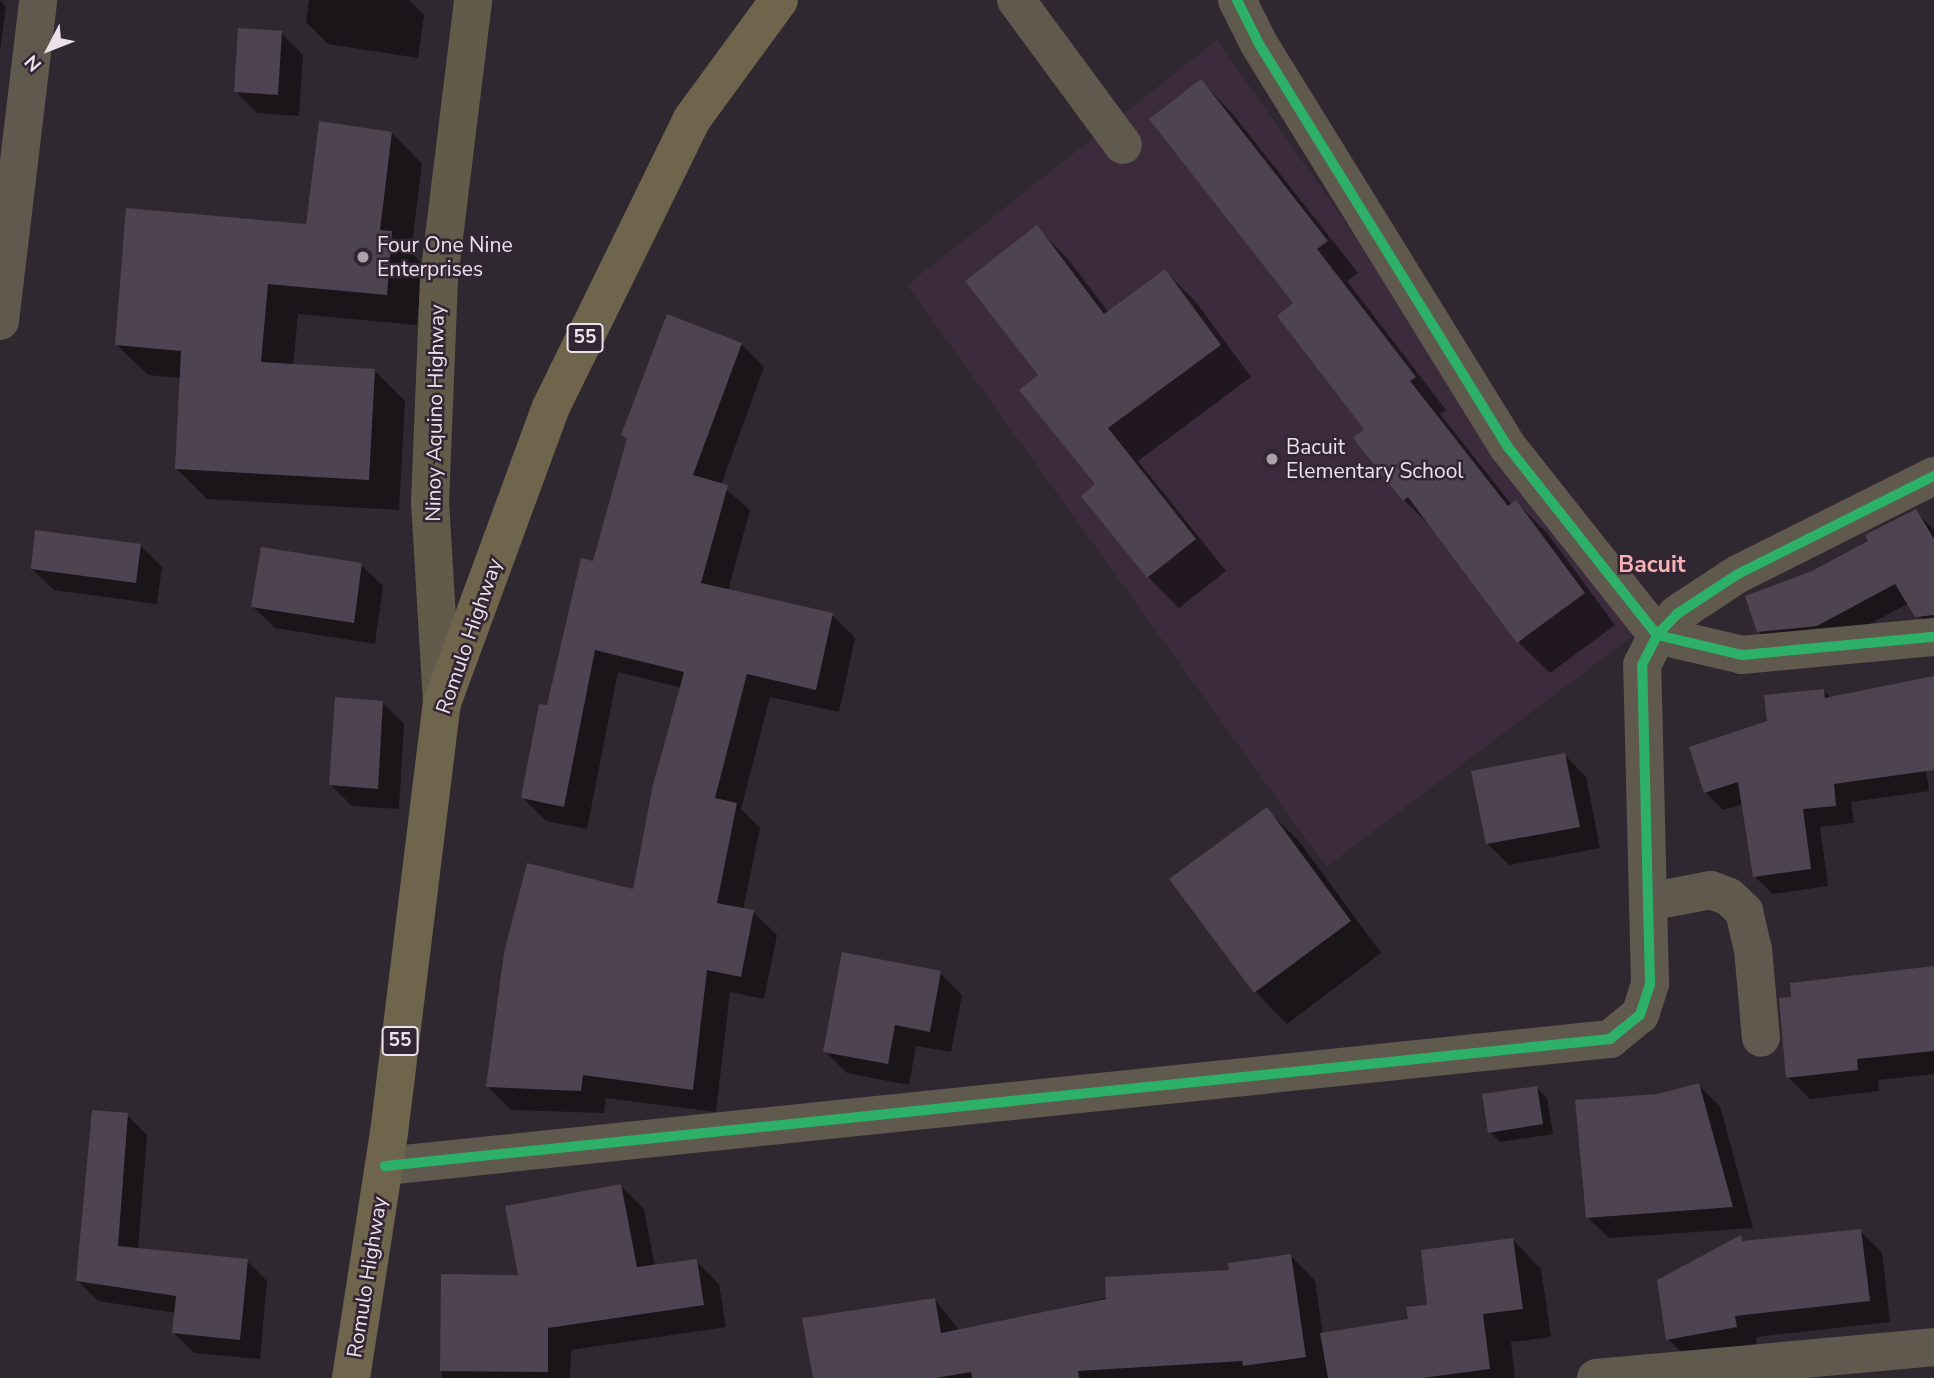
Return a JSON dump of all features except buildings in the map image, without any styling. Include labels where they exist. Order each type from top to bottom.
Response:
[{"type":"highway","name":"Romulo Highway","points":[[351,1378],[385,1166],[442,703],[551,407],[692,119],[779,0]]},
{"type":"main road","name":"Ninoy Aquino Highway","points":[[442,703],[430,503],[439,278],[472,0]]},
{"type":"street","points":[[0,321],[38,0]]},
{"type":"street","points":[[1016,0],[1123,145]]},
{"type":"street","points":[[1237,0],[1259,44],[1508,447],[1657,635],[1742,655],[1934,638]]},
{"type":"street","points":[[385,1166],[1610,1039],[1640,1015],[1650,984],[1642,665],[1657,635],[1677,614],[1738,574],[1934,476]]},
{"type":"street","points":[[1648,902],[1711,890],[1730,897],[1744,911],[1753,949],[1760,1038]]},
{"type":"street","points":[[1596,1378],[1934,1347]]},
{"type":"shaded area","name":"Bacuit Elementary School","points":[[1217,40],[1635,634],[1326,867],[907,285]]},
{"type":"cycle path","points":[[1237,0],[1259,44],[1508,447],[1657,635],[1742,655],[1934,637]]},
{"type":"cycle path","points":[[385,1166],[1610,1039],[1640,1015],[1650,984],[1642,665],[1657,635],[1677,614],[1738,574],[1934,476]]},
{"type":"place","name":"Four One Nine Enterprises","points":[[363,257]]},
{"type":"place","name":"Bacuit Elementary School","points":[[1272,459]]},
{"type":"district","name":"Bacuit","points":[[1652,565]]}]
